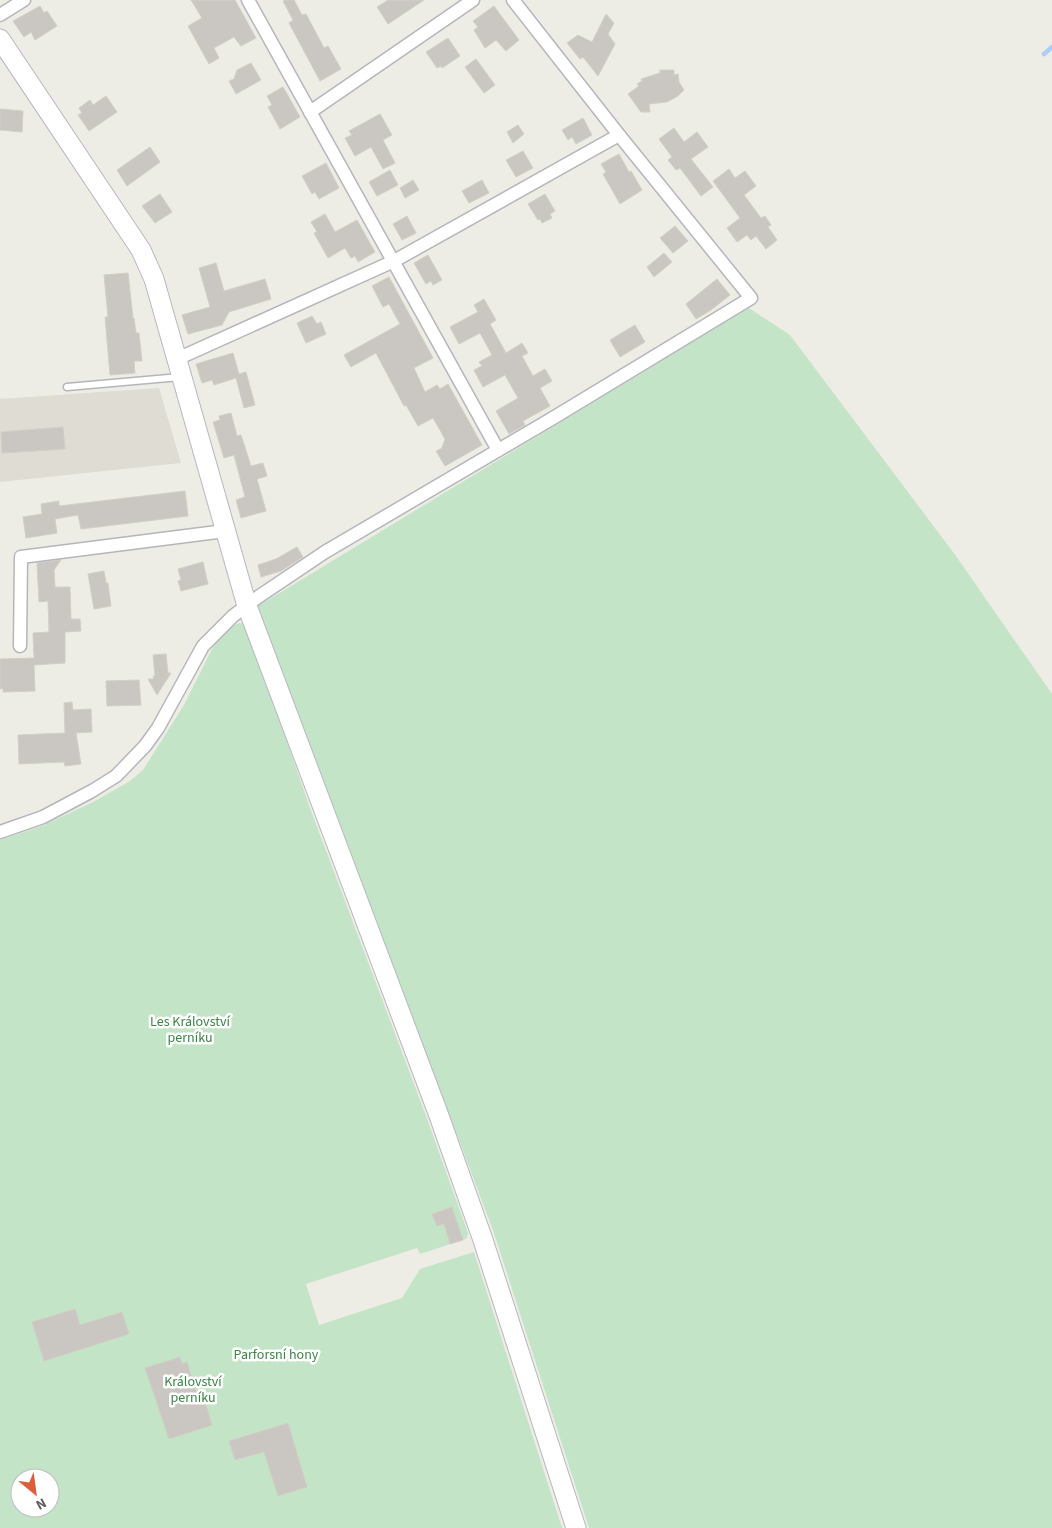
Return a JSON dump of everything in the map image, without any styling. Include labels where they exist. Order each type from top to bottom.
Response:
[{"type":"street","points":[[0,15],[24,0]]},
{"type":"street","points":[[248,0],[498,450]]},
{"type":"street","points":[[310,112],[472,0]]},
{"type":"street","points":[[0,832],[43,817],[116,776],[146,746],[158,728],[203,646],[223,625],[247,606],[326,552],[554,418],[752,298],[619,135],[513,0]]},
{"type":"street","points":[[0,39],[141,250],[154,279],[247,606],[438,1113],[483,1240],[576,1528]]},
{"type":"street","points":[[179,368],[394,261],[619,135]]},
{"type":"street","points":[[20,646],[21,558],[225,531]]},
{"type":"lane","points":[[67,388],[179,368]]},
{"type":"shaded area","points":[[159,388],[181,463],[0,482],[0,399]]},
{"type":"green space","points":[[749,308],[790,335],[956,556],[1052,694],[1052,1528],[589,1528],[494,1233],[258,606]]},
{"type":"green space","points":[[239,623],[247,627],[310,808],[468,1233],[467,1238],[463,1240],[420,1254],[417,1248],[306,1284],[319,1325],[402,1298],[420,1269],[474,1252],[562,1528],[0,1528],[0,840],[42,826],[93,802],[130,781],[143,770],[184,705],[215,643],[232,626]]},
{"type":"building","points":[[191,0],[235,0],[256,38],[241,46],[234,37],[214,48],[219,58],[209,64],[188,26],[202,18]]},
{"type":"building","points":[[294,0],[302,15],[306,14],[324,48],[328,46],[341,69],[320,81],[289,23],[293,20],[283,1]]},
{"type":"building","points":[[388,0],[424,0],[388,24],[377,7]]},
{"type":"building","points":[[40,6],[44,13],[47,11],[57,26],[35,40],[31,32],[24,37],[13,21]]},
{"type":"building","points":[[494,6],[519,40],[506,51],[496,40],[485,48],[474,30],[478,27],[473,21]]},
{"type":"building","points":[[606,14],[614,23],[608,34],[615,44],[598,76],[583,57],[580,59],[567,43],[578,35],[592,42]]},
{"type":"building","points":[[448,38],[460,56],[442,68],[441,66],[437,68],[426,52]]},
{"type":"building","points":[[476,59],[495,85],[484,93],[465,67]]},
{"type":"building","points":[[251,63],[261,80],[236,94],[229,81],[234,79],[237,70]]},
{"type":"building","points":[[660,70],[674,70],[674,75],[678,74],[679,82],[684,90],[667,102],[649,104],[650,112],[641,112],[628,94],[639,86],[637,84],[642,81],[641,79],[660,73]]},
{"type":"building","points":[[283,87],[300,117],[280,129],[268,107],[272,105],[267,96]]},
{"type":"building","points":[[106,96],[117,112],[89,131],[78,115],[82,113],[79,108],[90,100],[93,105]]},
{"type":"building","points":[[0,109],[23,111],[22,132],[0,130]]},
{"type":"building","points":[[380,114],[392,135],[383,140],[395,163],[383,169],[371,147],[355,156],[345,138],[352,135],[349,131]]},
{"type":"building","points":[[583,118],[592,135],[576,144],[572,137],[568,140],[562,130]]},
{"type":"building","points":[[518,125],[524,134],[513,143],[507,132]]},
{"type":"building","points":[[674,128],[684,142],[697,132],[708,147],[691,159],[713,187],[701,196],[680,168],[676,170],[668,160],[672,157],[659,139]]},
{"type":"building","points":[[150,147],[160,162],[127,186],[117,170]]},
{"type":"building","points":[[523,151],[533,168],[516,177],[506,160]]},
{"type":"building","points":[[619,154],[642,190],[620,204],[603,174],[606,172],[601,164]]},
{"type":"building","points":[[326,163],[339,188],[319,199],[315,192],[312,194],[302,176]]},
{"type":"building","points":[[729,169],[735,178],[745,171],[756,186],[744,195],[761,218],[765,216],[771,225],[768,227],[777,240],[766,249],[756,236],[751,240],[747,235],[737,242],[727,228],[740,218],[713,181]]},
{"type":"building","points":[[390,170],[398,185],[377,196],[369,182]]},
{"type":"building","points":[[413,180],[419,190],[405,198],[400,188]]},
{"type":"building","points":[[482,180],[489,193],[469,203],[462,191]]},
{"type":"building","points":[[160,194],[172,212],[155,223],[142,206]]},
{"type":"building","points":[[545,194],[555,211],[550,214],[552,218],[542,223],[528,204]]},
{"type":"building","points":[[325,214],[335,232],[357,220],[375,252],[358,262],[355,256],[351,258],[345,248],[328,258],[314,233],[317,232],[311,222]]},
{"type":"building","points":[[407,216],[416,233],[402,240],[393,224]]},
{"type":"building","points":[[675,226],[688,241],[673,253],[660,238]]},
{"type":"building","points":[[664,253],[672,262],[654,277],[647,267]]},
{"type":"building","points":[[428,255],[442,280],[433,285],[431,281],[426,284],[414,263]]},
{"type":"building","points":[[216,263],[224,291],[265,279],[271,299],[229,312],[222,325],[188,334],[182,315],[210,307],[199,268]]},
{"type":"building","points":[[128,273],[133,318],[136,333],[139,333],[142,361],[134,361],[135,373],[110,375],[105,317],[108,317],[104,275]]},
{"type":"building","points":[[389,277],[433,358],[414,368],[425,392],[437,385],[440,389],[448,384],[482,445],[445,466],[436,451],[442,448],[445,439],[433,418],[418,426],[406,405],[404,406],[376,353],[351,367],[344,355],[400,324],[389,304],[383,307],[372,286]]},
{"type":"building","points":[[717,279],[730,295],[696,319],[686,304]]},
{"type":"building","points":[[484,299],[496,320],[490,324],[506,353],[522,343],[528,353],[522,356],[533,376],[545,369],[552,381],[540,388],[550,406],[523,421],[525,425],[509,434],[496,411],[518,398],[505,375],[483,387],[474,370],[482,366],[479,362],[492,355],[480,333],[459,344],[450,327],[478,312],[474,305]]},
{"type":"building","points":[[312,316],[317,324],[321,322],[326,334],[306,343],[297,323]]},
{"type":"building","points":[[635,325],[645,342],[620,357],[610,340]]},
{"type":"building","points":[[233,353],[239,374],[246,372],[255,405],[244,408],[236,378],[214,385],[212,380],[202,383],[196,364]]},
{"type":"building","points":[[231,413],[237,436],[241,435],[251,466],[263,463],[267,476],[257,479],[266,511],[241,518],[236,500],[245,497],[234,455],[224,458],[213,422],[220,420],[219,416]]},
{"type":"building","points":[[63,427],[65,449],[2,453],[1,432]]},
{"type":"building","points":[[185,491],[188,516],[81,529],[78,515],[55,519],[57,533],[26,538],[23,517],[42,514],[41,504],[59,501],[59,506]]},
{"type":"building","points":[[297,547],[303,557],[281,571],[261,577],[258,565],[276,559]]},
{"type":"building","points":[[61,560],[54,570],[55,587],[70,587],[71,619],[80,619],[81,631],[65,632],[65,663],[34,665],[35,691],[3,692],[3,688],[0,689],[0,659],[34,658],[33,633],[49,632],[48,601],[39,602],[37,563]]},
{"type":"building","points":[[203,562],[208,584],[181,591],[178,581],[181,580],[178,569]]},
{"type":"building","points":[[104,571],[106,583],[108,583],[111,606],[94,609],[88,574]]},
{"type":"building","points":[[166,654],[168,673],[171,673],[157,695],[148,679],[154,679],[153,676],[155,676],[153,655]]},
{"type":"building","points":[[139,680],[141,705],[107,706],[106,681]]},
{"type":"building","points":[[72,702],[73,710],[91,709],[92,732],[76,733],[81,764],[65,766],[64,762],[19,764],[18,735],[65,733],[64,703]]},
{"type":"building","points":[[452,1207],[463,1240],[450,1244],[444,1224],[437,1226],[432,1214]]},
{"type":"building","points":[[75,1309],[80,1325],[122,1312],[129,1334],[44,1361],[32,1322]]},
{"type":"building","points":[[180,1357],[182,1364],[187,1362],[199,1401],[204,1399],[212,1425],[169,1439],[145,1368]]},
{"type":"building","points":[[288,1423],[307,1487],[278,1496],[264,1452],[235,1460],[229,1441]]},
{"type":"waterway","points":[[1044,54],[1052,47]]},
{"type":"park label","name":"Les Království perníku","points":[[190,1030]]},
{"type":"park label","name":"Parforsní hony","points":[[276,1355]]},
{"type":"park label","name":"Království perníku","points":[[193,1390]]}]
